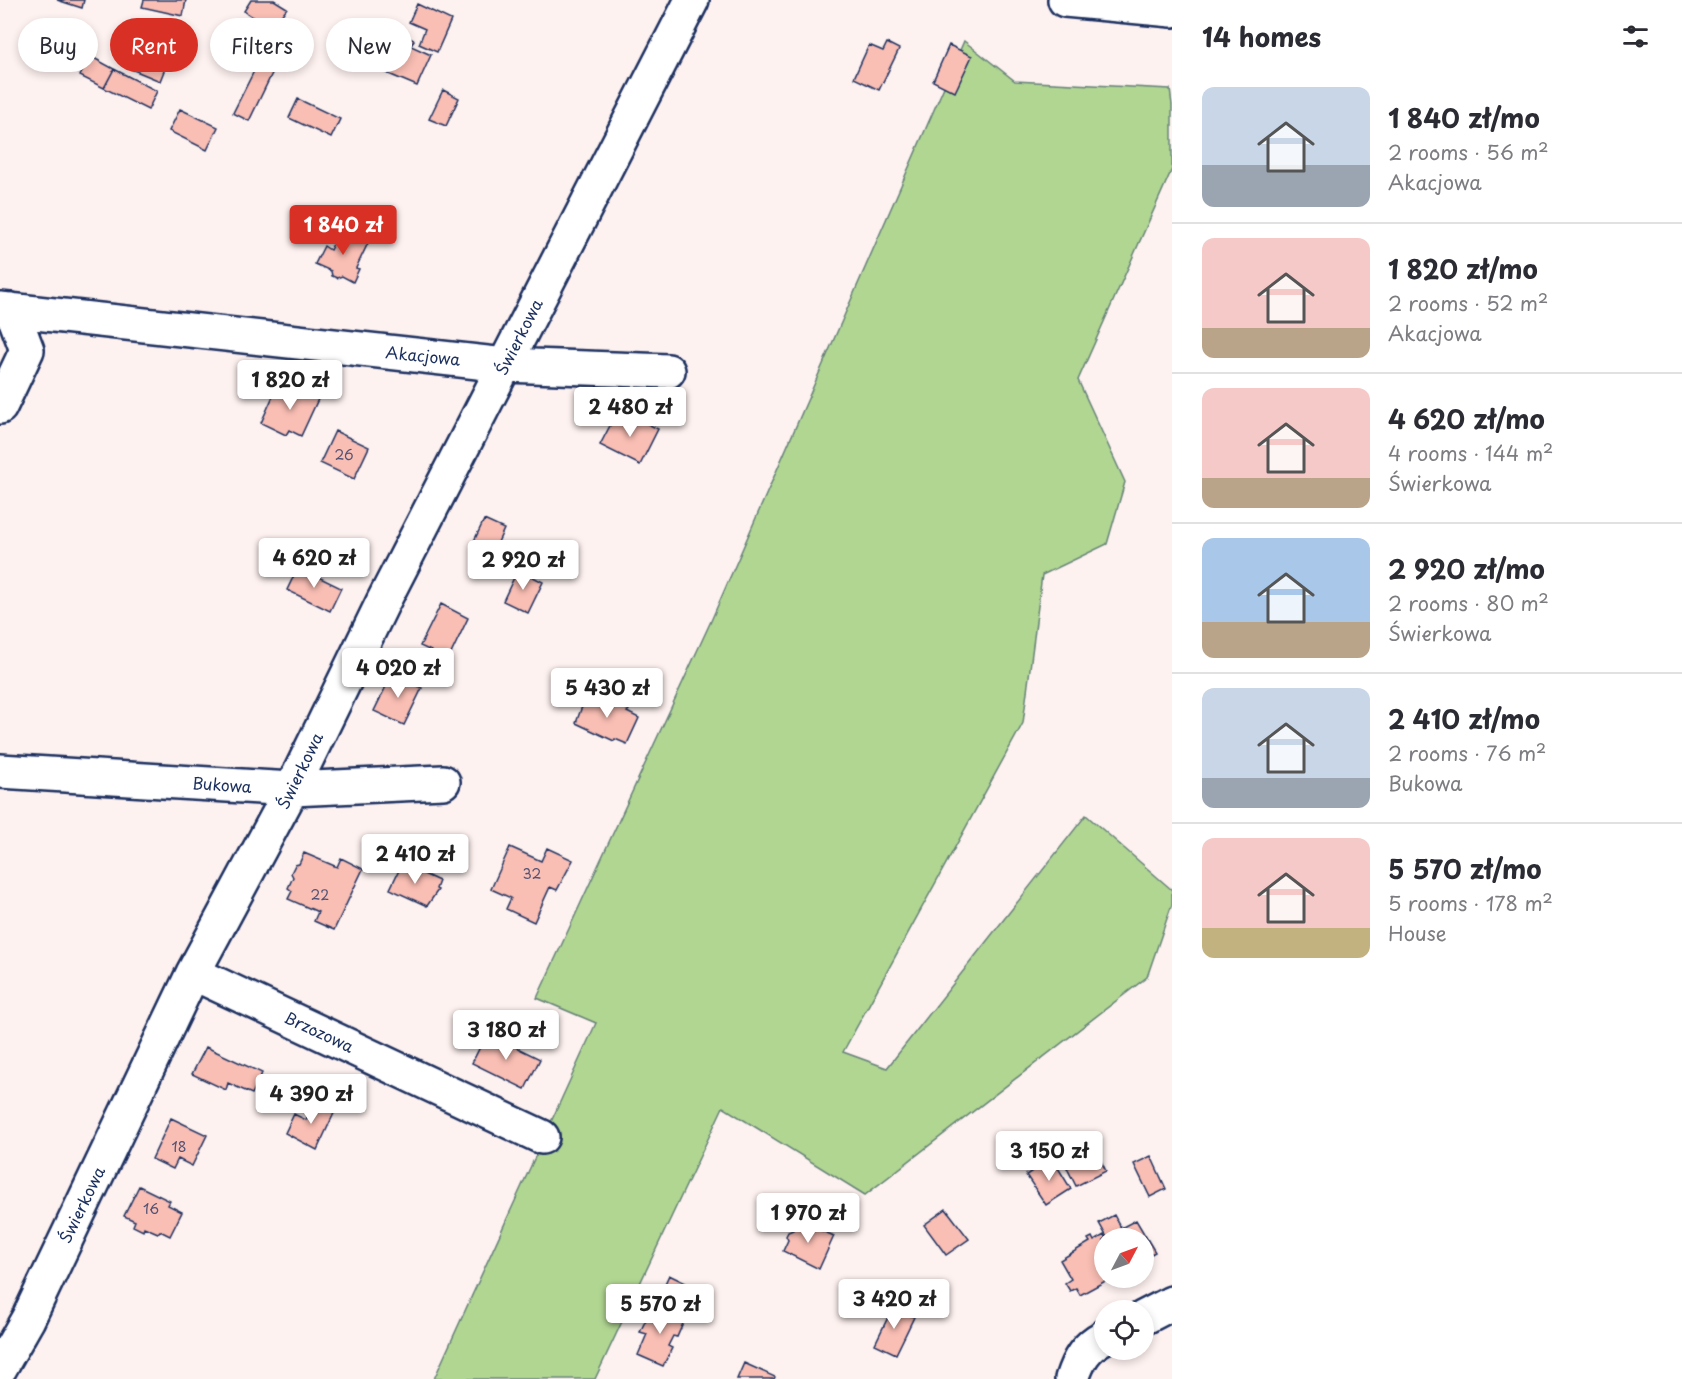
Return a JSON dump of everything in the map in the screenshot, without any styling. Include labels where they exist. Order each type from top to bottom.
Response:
[{"type":"street","name":"Świerkowa","points":[[0,1368],[28,1319],[193,973],[292,789],[382,602],[692,0]]},
{"type":"street","points":[[1065,0],[1172,10]]},
{"type":"street","name":"Akacjowa","points":[[6,309],[505,364],[668,371]]},
{"type":"street","points":[[0,408],[27,350],[6,309]]},
{"type":"street","name":"Bukowa","points":[[0,771],[292,789],[443,782]]},
{"type":"street","name":"Brzozowa","points":[[193,973],[542,1137]]},
{"type":"street","points":[[1154,1312],[1172,1303]]},
{"type":"street","points":[[1072,1379],[1083,1353],[1094,1342]]},
{"type":"green space","points":[[964,41],[1015,81],[1170,89],[1172,169],[1078,380],[1125,482],[1107,544],[1042,575],[1023,723],[843,1052],[887,1068],[1086,815],[1172,890],[1172,904],[1147,977],[865,1195],[723,1107],[595,1379],[434,1379],[596,1023],[537,998],[711,621]]},
{"type":"building","points":[[57,0],[84,0],[82,8]]},
{"type":"building","points":[[144,0],[186,0],[183,16],[142,7]]},
{"type":"building","points":[[251,0],[274,0],[287,8],[279,18],[252,18],[244,11]]},
{"type":"building","points":[[417,4],[451,20],[437,52],[419,44],[425,29],[412,23],[411,18]]},
{"type":"building","points":[[887,43],[899,49],[879,90],[854,78],[869,45],[883,51]]},
{"type":"building","points":[[949,45],[972,56],[955,92],[933,81]]},
{"type":"building","points":[[412,46],[431,55],[417,86],[384,72],[412,72]]},
{"type":"building","points":[[98,60],[110,67],[110,72],[112,72],[104,88],[80,76],[82,72],[98,72]]},
{"type":"building","points":[[112,72],[120,72],[157,91],[148,110],[104,88]]},
{"type":"building","points":[[138,72],[164,72],[160,81]]},
{"type":"building","points":[[254,72],[273,72],[249,121],[233,113]]},
{"type":"building","points":[[443,90],[459,98],[446,126],[429,119]]},
{"type":"building","points":[[298,99],[340,119],[331,138],[289,118]]},
{"type":"building","points":[[180,109],[218,127],[207,150],[169,131]]},
{"type":"building","points":[[340,230],[368,243],[356,268],[359,269],[353,282],[342,276],[337,278],[332,276],[331,271],[315,264],[324,246],[330,250]]},
{"type":"building","points":[[278,385],[295,393],[298,387],[319,397],[301,436],[289,430],[286,435],[261,423]]},
{"type":"building","points":[[626,413],[658,429],[640,465],[600,445],[614,418],[621,422]]},
{"type":"building","points":[[335,431],[369,447],[354,479],[320,463]]},
{"type":"building","points":[[484,520],[504,529],[494,551],[474,541]]},
{"type":"building","points":[[298,567],[341,588],[330,611],[287,590]]},
{"type":"building","points":[[518,569],[543,582],[528,613],[503,601]]},
{"type":"building","points":[[441,604],[468,618],[448,660],[442,657],[437,660],[431,657],[431,651],[420,646]]},
{"type":"building","points":[[392,674],[422,688],[404,725],[374,711]]},
{"type":"building","points":[[591,692],[629,710],[627,712],[639,718],[627,744],[615,739],[614,741],[576,723]]},
{"type":"building","points":[[510,847],[541,861],[547,848],[573,860],[557,890],[550,887],[534,922],[506,909],[511,898],[491,889]]},
{"type":"building","points":[[304,853],[337,867],[341,858],[363,869],[334,930],[314,921],[318,912],[288,899],[292,891],[288,888],[293,877],[291,873],[295,865],[299,864]]},
{"type":"building","points":[[402,864],[439,881],[436,889],[438,890],[427,906],[390,889]]},
{"type":"building","points":[[487,1033],[540,1059],[525,1089],[472,1063]]},
{"type":"building","points":[[206,1047],[262,1073],[252,1094],[228,1083],[226,1090],[192,1074]]},
{"type":"building","points":[[314,1100],[335,1111],[317,1150],[285,1133],[294,1114],[306,1120]]},
{"type":"building","points":[[171,1118],[207,1135],[192,1166],[178,1159],[173,1169],[152,1159]]},
{"type":"building","points":[[1097,1153],[1106,1171],[1076,1186],[1067,1168]]},
{"type":"building","points":[[1151,1156],[1166,1189],[1150,1197],[1134,1164]]},
{"type":"building","points":[[1052,1158],[1071,1189],[1046,1205],[1026,1175]]},
{"type":"building","points":[[139,1186],[170,1201],[168,1205],[182,1212],[170,1236],[144,1227],[143,1231],[133,1226],[135,1221],[124,1216]]},
{"type":"building","points":[[946,1209],[969,1239],[946,1255],[924,1225]]},
{"type":"building","points":[[1114,1215],[1121,1228],[1102,1228],[1099,1223]]},
{"type":"building","points":[[797,1220],[834,1236],[819,1269],[783,1251],[788,1240],[786,1236],[793,1230]]},
{"type":"building","points":[[1136,1220],[1141,1228],[1121,1228]]},
{"type":"building","points":[[1092,1237],[1094,1241],[1094,1287],[1080,1295],[1076,1288],[1070,1291],[1065,1283],[1071,1279],[1060,1260],[1090,1242],[1088,1239]]},
{"type":"building","points":[[669,1275],[694,1287],[684,1311],[658,1299]]},
{"type":"building","points":[[653,1305],[685,1319],[677,1337],[673,1336],[668,1346],[672,1348],[663,1366],[638,1355],[647,1334],[640,1332]]},
{"type":"building","points":[[893,1307],[914,1317],[896,1354],[875,1344]]},
{"type":"building","points":[[744,1363],[775,1377],[774,1379],[737,1379]]}]
